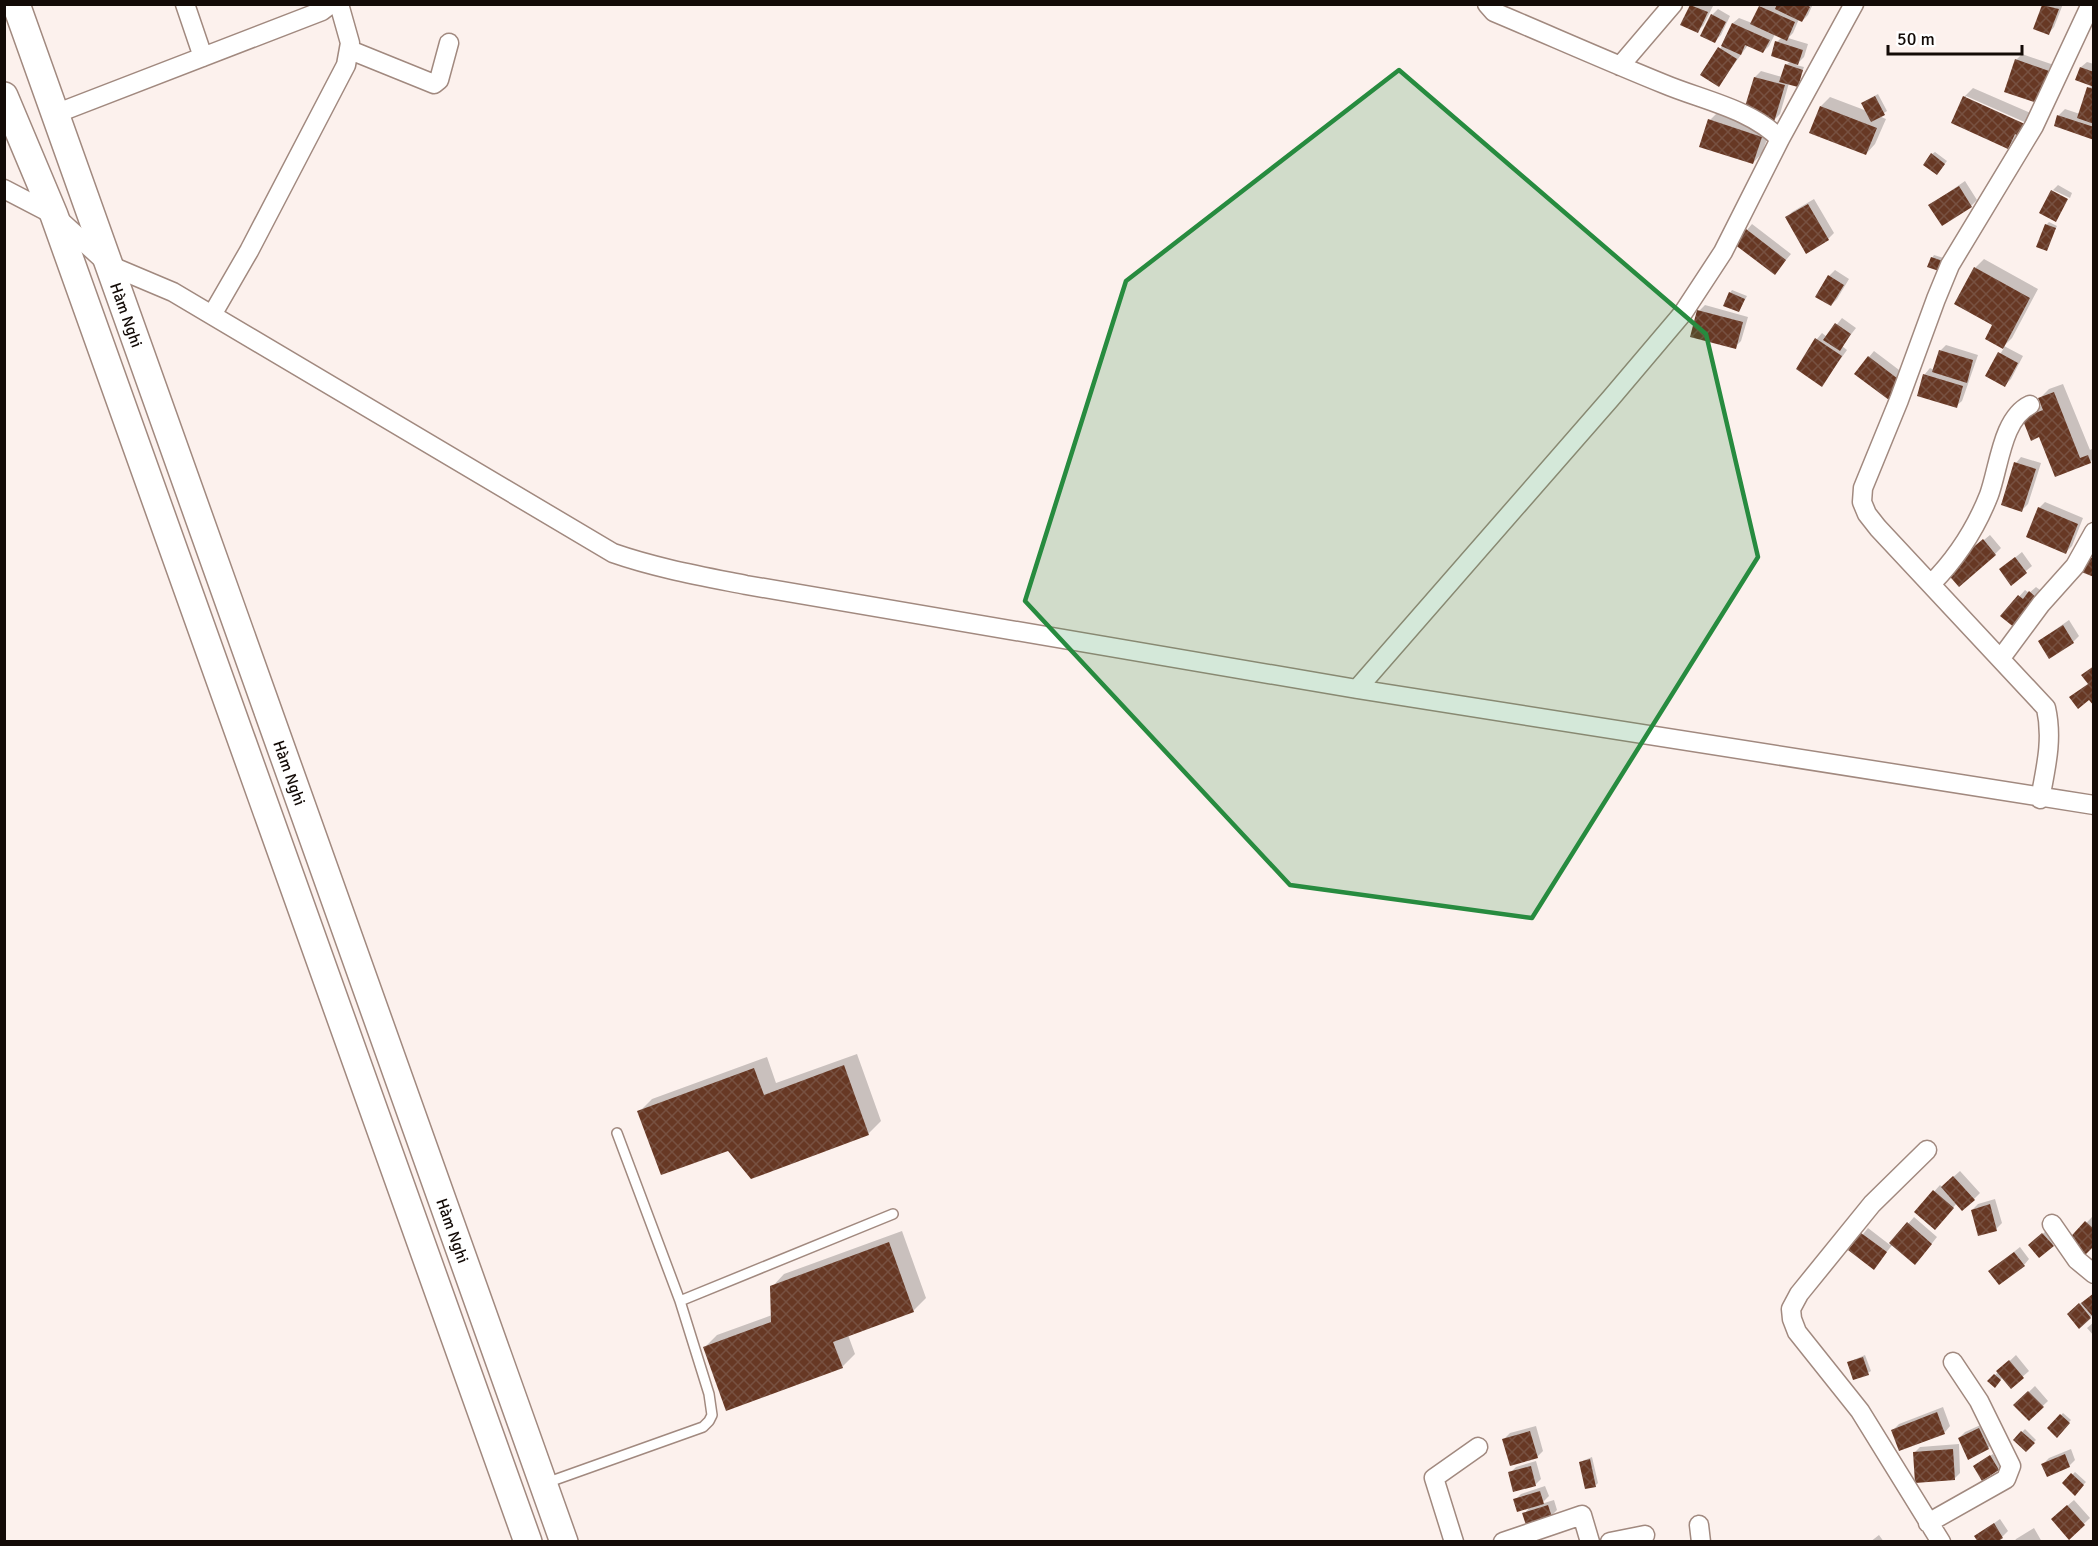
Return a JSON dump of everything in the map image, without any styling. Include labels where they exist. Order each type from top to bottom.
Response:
[{"type":"main road","name":"Hàm Nghi","points":[[16,4],[564,1542]]},
{"type":"main road","name":"Hàm Nghi","points":[[4,96],[54,215],[528,1542]]},
{"type":"street","points":[[185,4],[203,57]]},
{"type":"street","points":[[55,114],[322,11],[332,4]]},
{"type":"street","points":[[212,315],[249,251],[341,78],[350,50],[349,35],[339,4]]},
{"type":"street","points":[[1487,4],[1494,12],[1751,119],[1772,131],[1780,140]]},
{"type":"street","points":[[1620,66],[1673,4]]},
{"type":"street","points":[[1357,689],[1611,399],[1683,313],[1723,252],[1780,140],[1854,4]]},
{"type":"street","points":[[2040,798],[2050,743],[2046,708],[1867,514],[1862,502],[1863,488],[1950,265],[2034,126],[2091,4]]},
{"type":"street","points":[[350,50],[434,84],[439,80],[449,43]]},
{"type":"street","points":[[4,189],[54,215],[109,265],[173,292],[613,553],[663,569],[1357,689],[2094,806]]},
{"type":"street","points":[[1931,584],[1951,562],[1971,532],[1989,495],[2000,454],[2013,421],[2021,409],[2030,405]]},
{"type":"street","points":[[2001,658],[2041,604],[2075,566],[2094,532]]},
{"type":"street","points":[[1927,1150],[1895,1180],[1852,1227],[1799,1294],[1791,1309],[1797,1332],[1860,1411],[1941,1542]]},
{"type":"street","points":[[2052,1224],[2077,1260],[2094,1274]]},
{"type":"street","points":[[1928,1523],[2006,1479],[2011,1466],[1979,1401],[1953,1362]]},
{"type":"street","points":[[1454,1542],[1434,1478],[1478,1446]]},
{"type":"street","points":[[1503,1542],[1582,1515],[1590,1542]]},
{"type":"street","points":[[1610,1542],[1645,1535]]},
{"type":"lane","points":[[543,1484],[703,1427],[712,1415],[709,1394],[680,1301],[617,1133]]},
{"type":"lane","points":[[680,1301],[893,1214]]},
{"type":"highlighted area","points":[[1399,70],[1706,334],[1758,557],[1532,918],[1290,885],[1025,601],[1126,281]]},
{"type":"building","points":[[1777,4],[1805,4],[1810,7],[1802,22],[1775,9]]},
{"type":"building","points":[[1690,5],[1708,12],[1698,33],[1680,25]]},
{"type":"building","points":[[2042,5],[2059,9],[2049,35],[2033,29]]},
{"type":"building","points":[[1759,6],[1795,22],[1787,41],[1750,24]]},
{"type":"building","points":[[1711,14],[1726,22],[1715,43],[1700,36]]},
{"type":"building","points":[[1732,23],[1770,40],[1763,53],[1745,45],[1741,55],[1721,46]]},
{"type":"building","points":[[1775,41],[1803,50],[1798,65],[1771,56]]},
{"type":"building","points":[[1718,47],[1737,59],[1719,87],[1700,75]]},
{"type":"building","points":[[2015,59],[2049,71],[2037,103],[2004,92]]},
{"type":"building","points":[[1785,64],[1803,70],[1798,87],[1779,82]]},
{"type":"building","points":[[2080,67],[2094,72],[2094,87],[2075,80]]},
{"type":"building","points":[[1754,77],[1785,85],[1774,122],[1743,113]]},
{"type":"building","points":[[2087,87],[2094,89],[2094,124],[2077,118]]},
{"type":"building","points":[[1875,96],[1885,115],[1871,122],[1861,103]]},
{"type":"building","points":[[1963,96],[2027,125],[2021,137],[2015,134],[2008,149],[1951,123]]},
{"type":"building","points":[[1820,106],[1877,128],[1866,155],[1809,133]]},
{"type":"building","points":[[2057,115],[2094,127],[2094,140],[2054,126]]},
{"type":"building","points":[[1708,119],[1762,137],[1753,164],[1699,147]]},
{"type":"building","points":[[1931,153],[1945,164],[1937,175],[1923,165]]},
{"type":"building","points":[[1959,186],[1972,207],[1942,226],[1928,205]]},
{"type":"building","points":[[2051,190],[2068,199],[2056,222],[2039,213]]},
{"type":"building","points":[[1808,204],[1829,240],[1806,254],[1785,217]]},
{"type":"building","points":[[2045,224],[2056,228],[2047,251],[2036,247]]},
{"type":"building","points":[[1746,229],[1786,260],[1775,275],[1734,244]]},
{"type":"building","points":[[1931,257],[1949,263],[1945,273],[1927,267]]},
{"type":"building","points":[[1974,267],[2030,298],[2003,349],[1985,339],[1992,325],[1954,304]]},
{"type":"building","points":[[1828,275],[1844,285],[1831,306],[1815,297]]},
{"type":"building","points":[[1729,292],[1745,299],[1739,312],[1723,306]]},
{"type":"building","points":[[1697,310],[1743,322],[1736,349],[1690,337]]},
{"type":"building","points":[[1835,323],[1851,334],[1840,351],[1823,340]]},
{"type":"building","points":[[1815,338],[1842,356],[1822,387],[1796,369]]},
{"type":"building","points":[[1939,350],[1973,360],[1967,383],[1932,372]]},
{"type":"building","points":[[1998,352],[2018,363],[2005,387],[1985,376]]},
{"type":"building","points":[[1868,356],[1902,382],[1889,400],[1854,374]]},
{"type":"building","points":[[1923,374],[1963,386],[1957,408],[1917,396]]},
{"type":"building","points":[[2054,392],[2080,458],[2088,455],[2091,463],[2055,477],[2039,437],[2031,441],[2022,418],[2043,410],[2038,398]]},
{"type":"building","points":[[2014,462],[2036,469],[2022,512],[2001,505]]},
{"type":"building","points":[[2038,507],[2078,524],[2066,554],[2026,537]]},
{"type":"building","points":[[1983,539],[1996,555],[1959,587],[1945,571]]},
{"type":"building","points":[[2085,555],[2094,559],[2094,577],[2079,571]]},
{"type":"building","points":[[2015,557],[2027,573],[2011,586],[1999,569]]},
{"type":"building","points":[[2029,591],[2039,600],[2015,628],[2000,616],[2018,595],[2023,599]]},
{"type":"building","points":[[2063,625],[2074,643],[2049,659],[2038,641]]},
{"type":"building","points":[[2094,666],[2094,706],[2089,700],[2078,709],[2069,697],[2088,684],[2081,675]]},
{"type":"building","points":[[844,1065],[869,1135],[751,1179],[728,1151],[661,1175],[637,1111],[754,1068],[764,1095]]},
{"type":"building","points":[[1953,1176],[1975,1200],[1962,1211],[1941,1187]]},
{"type":"building","points":[[1933,1190],[1954,1208],[1935,1230],[1914,1212]]},
{"type":"building","points":[[1990,1204],[1997,1231],[1978,1236],[1971,1210]]},
{"type":"building","points":[[2085,1221],[2094,1229],[2094,1246],[2081,1259],[2064,1244]]},
{"type":"building","points":[[1907,1222],[1932,1244],[1915,1265],[1889,1243]]},
{"type":"building","points":[[1861,1233],[1887,1252],[1874,1270],[1848,1250]]},
{"type":"building","points":[[2042,1233],[2054,1246],[2039,1258],[2028,1245]]},
{"type":"building","points":[[889,1242],[914,1312],[833,1342],[843,1368],[726,1411],[703,1347],[771,1322],[770,1286]]},
{"type":"building","points":[[2014,1252],[2025,1266],[1999,1285],[1988,1271]]},
{"type":"building","points":[[2094,1293],[2094,1318],[2081,1303]]},
{"type":"building","points":[[2079,1303],[2091,1318],[2079,1329],[2067,1314]]},
{"type":"building","points":[[1863,1357],[1869,1375],[1853,1380],[1847,1362]]},
{"type":"building","points":[[2009,1360],[2024,1378],[2011,1389],[1996,1371]]},
{"type":"building","points":[[1994,1374],[2001,1380],[1995,1388],[1987,1381]]},
{"type":"building","points":[[2028,1391],[2044,1407],[2029,1421],[2013,1405]]},
{"type":"building","points":[[1937,1412],[1945,1434],[1899,1451],[1891,1430]]},
{"type":"building","points":[[2060,1414],[2070,1423],[2057,1438],[2047,1428]]},
{"type":"building","points":[[1979,1428],[1989,1449],[1968,1460],[1958,1438]]},
{"type":"building","points":[[1530,1431],[1538,1458],[1510,1466],[1502,1439]]},
{"type":"building","points":[[2021,1431],[2035,1443],[2026,1452],[2013,1440]]},
{"type":"building","points":[[1953,1449],[1955,1480],[1915,1483],[1913,1452]]},
{"type":"building","points":[[2065,1454],[2070,1467],[2047,1477],[2041,1464]]},
{"type":"building","points":[[1990,1455],[1999,1470],[1982,1481],[1973,1466]]},
{"type":"building","points":[[1590,1459],[1596,1487],[1585,1489],[1579,1462]]},
{"type":"building","points":[[1531,1466],[1536,1486],[1513,1492],[1508,1472]]},
{"type":"building","points":[[2071,1473],[2084,1485],[2075,1496],[2062,1483]]},
{"type":"building","points":[[1540,1491],[1544,1504],[1517,1512],[1513,1499]]},
{"type":"building","points":[[1548,1505],[1552,1517],[1526,1525],[1522,1513]]},
{"type":"building","points":[[2067,1505],[2085,1525],[2069,1540],[2051,1519]]},
{"type":"building","points":[[1994,1523],[2003,1538],[1997,1542],[1978,1542],[1974,1536]]}]
